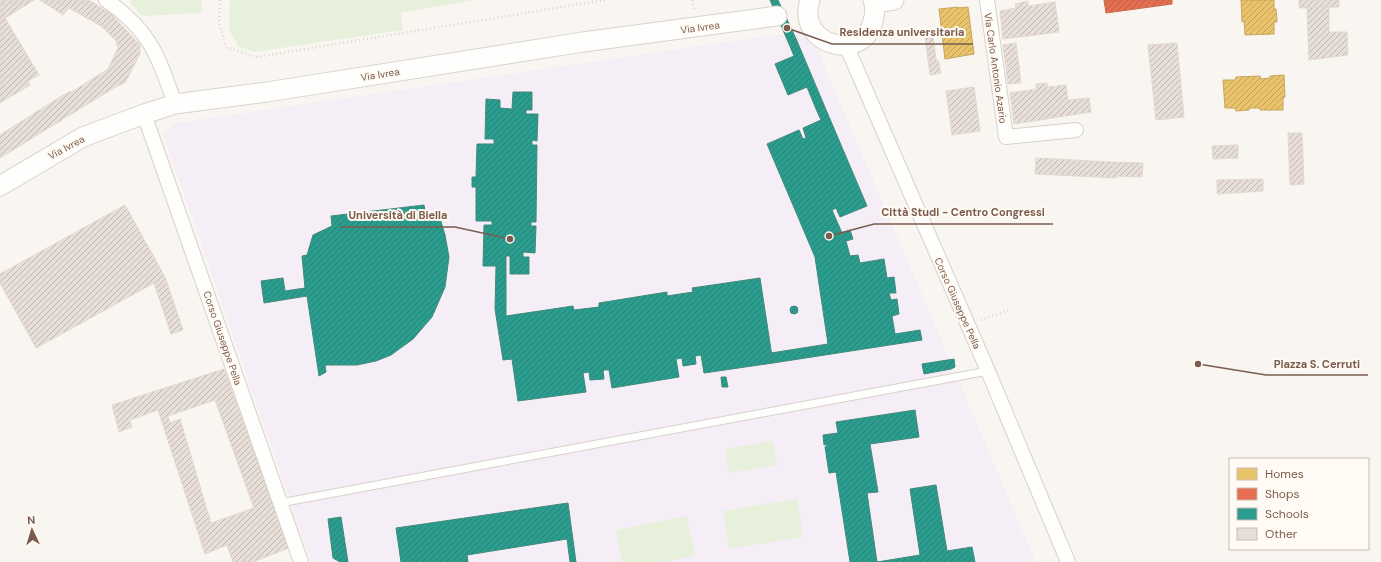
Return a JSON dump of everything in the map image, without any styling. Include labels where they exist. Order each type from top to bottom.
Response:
[{"type":"main road","points":[[808,6],[809,23],[815,33],[824,40],[835,45],[846,45],[857,42],[866,35],[872,25],[875,14],[874,2],[894,0]]},
{"type":"main road","name":"Via Ivrea","points":[[0,186],[83,137],[175,104],[267,92],[584,42],[781,16],[808,6]]},
{"type":"street","points":[[106,0],[124,14],[148,39],[158,55],[175,104]]},
{"type":"street","name":"Via Carlo Antonio Azario","points":[[987,0],[1006,137],[1076,130]]},
{"type":"street","name":"Corso Giuseppe Pella","points":[[846,45],[988,371],[1068,562]]},
{"type":"street","name":"Corso Giuseppe Pella","points":[[144,114],[301,562]]},
{"type":"lane","points":[[280,503],[988,371]]},
{"type":"path","points":[[220,0],[219,22],[226,47],[256,57],[605,0]]},
{"type":"path","points":[[968,325],[1008,310]]},
{"type":"shaded area","points":[[809,30],[1036,562],[311,562],[163,133],[176,123]]},
{"type":"green space","points":[[131,0],[202,0],[201,13],[142,16],[130,2]]},
{"type":"green space","points":[[230,0],[473,0],[401,13],[403,30],[254,52],[238,46],[229,28]]},
{"type":"green space","points":[[773,441],[777,465],[729,473],[725,449]]},
{"type":"green space","points":[[797,499],[803,537],[729,549],[723,511]]},
{"type":"green space","points":[[687,516],[695,556],[663,562],[622,562],[616,530]]},
{"type":"building: Homes","points":[[1241,0],[1274,0],[1274,9],[1276,9],[1277,22],[1274,22],[1274,34],[1245,35],[1244,21],[1242,22]]},
{"type":"building: Homes","points":[[968,7],[974,54],[945,59],[939,9]]},
{"type":"building: Homes","points":[[1284,75],[1285,97],[1283,98],[1283,110],[1260,110],[1260,108],[1250,108],[1249,110],[1236,111],[1235,108],[1225,108],[1223,80],[1235,80],[1236,77],[1260,76],[1261,79],[1270,78],[1270,76]]},
{"type":"building: Shops","points":[[1104,0],[1172,0],[1172,4],[1106,13]]},
{"type":"building: Schools","points":[[770,0],[778,0],[797,41],[789,44]]},
{"type":"building: Schools","points":[[797,41],[824,105],[816,109],[807,87],[788,95],[775,64],[794,56],[789,44]]},
{"type":"building: Schools","points":[[513,92],[532,92],[532,110],[526,110],[526,114],[538,114],[537,141],[532,140],[532,145],[537,145],[536,222],[531,222],[531,226],[536,226],[535,253],[523,252],[523,257],[529,257],[529,274],[510,274],[510,256],[506,256],[506,316],[573,306],[574,310],[599,307],[599,303],[667,292],[667,296],[693,292],[692,288],[760,278],[773,363],[704,373],[701,355],[695,356],[696,364],[683,366],[682,358],[676,359],[679,377],[612,388],[609,370],[603,370],[604,379],[590,380],[589,372],[583,373],[586,392],[518,401],[512,359],[503,360],[495,309],[496,266],[483,266],[484,225],[492,225],[492,221],[476,221],[476,187],[472,187],[472,177],[476,177],[477,144],[494,144],[494,139],[485,139],[486,99],[500,100],[500,108],[512,109]]},
{"type":"building: Schools","points":[[824,105],[867,206],[840,217],[836,208],[832,210],[842,233],[850,230],[853,239],[846,241],[850,256],[858,255],[860,263],[884,259],[887,278],[894,277],[896,293],[889,293],[891,300],[897,299],[899,314],[892,316],[895,334],[920,330],[922,340],[773,363],[771,353],[828,344],[815,257],[767,144],[799,130],[803,139],[806,138],[803,128],[821,120],[816,109]]},
{"type":"building: Schools","points":[[424,205],[426,216],[439,215],[445,235],[449,257],[445,287],[432,317],[413,339],[391,355],[376,361],[357,365],[325,365],[326,372],[319,376],[307,296],[264,303],[261,281],[283,278],[285,291],[305,288],[302,256],[307,255],[313,235],[332,226],[331,216]]},
{"type":"building: Schools","points":[[792,306],[796,306],[798,310],[796,314],[792,314],[790,312],[790,308]]},
{"type":"building: Schools","points":[[954,359],[955,367],[951,369],[924,374],[922,364]]},
{"type":"building: Schools","points":[[721,377],[726,377],[728,387],[722,387]]},
{"type":"building: Schools","points":[[915,410],[919,437],[870,444],[878,492],[867,493],[877,562],[850,562],[836,472],[829,473],[825,447],[829,444],[824,445],[823,435],[838,433],[836,422]]},
{"type":"building: Schools","points":[[936,485],[947,551],[972,547],[975,562],[877,562],[920,555],[910,489]]},
{"type":"building: Schools","points":[[568,503],[576,562],[570,562],[567,539],[467,555],[468,562],[401,562],[396,528]]},
{"type":"building: Schools","points":[[341,517],[348,562],[340,562],[333,558],[328,519]]},
{"type":"building: Other","points":[[0,0],[34,0],[5,18],[39,75],[28,81],[30,85],[0,103]]},
{"type":"building: Other","points":[[40,0],[89,0],[111,14],[140,45],[140,54],[125,83],[117,86],[0,158],[0,135],[108,69],[118,48],[116,41],[101,26],[69,8],[63,15]]},
{"type":"building: Other","points":[[1299,0],[1339,0],[1339,7],[1299,8]]},
{"type":"building: Other","points":[[1028,1],[1028,6],[1055,2],[1059,32],[1003,39],[1000,11],[1016,8],[1015,4]]},
{"type":"building: Other","points":[[1329,7],[1329,32],[1347,32],[1348,55],[1309,60],[1307,8]]},
{"type":"building: Other","points":[[933,36],[936,60],[938,60],[941,73],[930,75],[925,37]]},
{"type":"building: Other","points":[[1016,43],[1019,66],[1006,67],[1003,45]]},
{"type":"building: Other","points":[[1177,43],[1184,117],[1156,120],[1148,45]]},
{"type":"building: Other","points":[[1019,66],[1021,83],[1008,84],[1006,67]]},
{"type":"building: Other","points":[[1047,83],[1048,87],[1066,85],[1068,100],[1089,98],[1091,112],[1014,124],[1010,93],[1036,89],[1036,84]]},
{"type":"building: Other","points":[[974,87],[980,131],[952,135],[946,91]]},
{"type":"building: Other","points":[[1288,133],[1302,133],[1304,184],[1290,185]]},
{"type":"building: Other","points":[[1238,145],[1238,158],[1213,159],[1212,146]]},
{"type":"building: Other","points":[[1036,158],[1112,162],[1116,178],[1035,174]]},
{"type":"building: Other","points":[[1112,162],[1143,163],[1142,177],[1116,176]]},
{"type":"building: Other","points":[[1263,179],[1263,191],[1217,194],[1217,180]]},
{"type":"building: Other","points":[[125,205],[165,277],[183,330],[171,334],[154,283],[36,348],[0,283],[0,274]]},
{"type":"building: Other","points":[[224,369],[289,548],[253,562],[233,562],[227,545],[205,554],[158,410],[130,420],[132,427],[119,432],[112,405]],"holes":[[[215,400],[254,508],[211,523],[180,419],[170,423],[168,416]]]},
{"type":"place","name":"Residenza universitaria","points":[[787,28]]},
{"type":"place","name":"Città Studi - Centro Congressi","points":[[829,236]]},
{"type":"place","name":"Università di Biella","points":[[510,239]]},
{"type":"place","name":"PIazza S. Cerruti","points":[[1198,364]]}]
